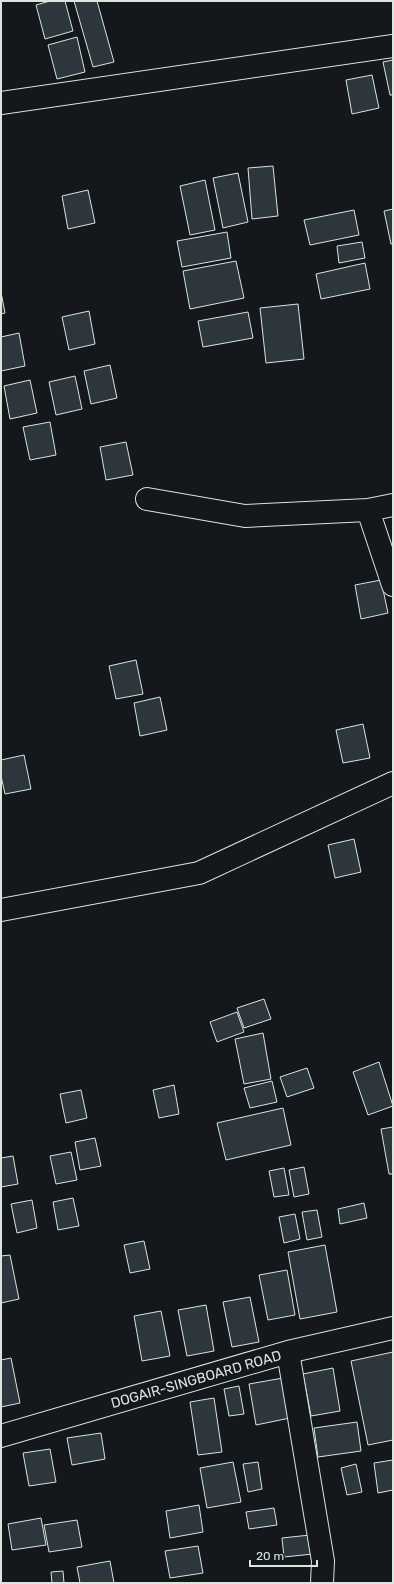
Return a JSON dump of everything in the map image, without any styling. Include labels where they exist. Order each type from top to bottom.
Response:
[{"type":"street","points":[[1,102],[393,46]]},
{"type":"street","points":[[147,499],[245,516],[368,510],[393,505]]},
{"type":"street","points":[[368,510],[393,585]]},
{"type":"street","points":[[1,910],[199,873],[393,783]]},
{"type":"street","name":"DOGAIR-SINGBOARD ROAD","points":[[1,1436],[288,1352],[393,1328]]},
{"type":"street","points":[[288,1352],[323,1561],[322,1583]]},
{"type":"building","points":[[50,1],[65,1],[73,31],[45,39],[36,5]]},
{"type":"building","points":[[74,1],[97,1],[114,62],[93,67]]},
{"type":"building","points":[[77,37],[85,72],[57,79],[48,45]]},
{"type":"building","points":[[393,60],[393,95],[390,95],[383,62]]},
{"type":"building","points":[[372,75],[379,108],[352,114],[346,80]]},
{"type":"building","points":[[273,166],[278,216],[252,219],[248,168]]},
{"type":"building","points":[[238,173],[248,222],[223,228],[213,178]]},
{"type":"building","points":[[205,180],[215,230],[190,235],[180,186]]},
{"type":"building","points":[[88,190],[95,223],[68,229],[62,196]]},
{"type":"building","points":[[393,209],[393,244],[391,244],[384,211]]},
{"type":"building","points":[[354,210],[359,235],[310,245],[304,220]]},
{"type":"building","points":[[227,232],[231,258],[182,267],[177,241]]},
{"type":"building","points":[[362,242],[365,258],[339,263],[337,246]]},
{"type":"building","points":[[236,261],[244,298],[190,309],[183,271]]},
{"type":"building","points":[[365,263],[370,289],[321,299],[316,274]]},
{"type":"building","points":[[1,292],[5,313],[1,314]]},
{"type":"building","points":[[298,304],[304,359],[266,363],[260,308]]},
{"type":"building","points":[[89,311],[95,344],[69,350],[62,317]]},
{"type":"building","points":[[248,312],[253,338],[203,347],[198,321]]},
{"type":"building","points":[[19,333],[25,366],[1,371],[1,337]]},
{"type":"building","points":[[110,365],[117,398],[91,404],[84,371]]},
{"type":"building","points":[[75,376],[82,409],[56,415],[49,382]]},
{"type":"building","points":[[30,380],[37,413],[10,419],[4,386]]},
{"type":"building","points":[[50,422],[56,455],[30,460],[23,427]]},
{"type":"building","points":[[126,442],[133,475],[106,480],[100,447]]},
{"type":"building","points":[[381,580],[388,613],[361,619],[355,585]]},
{"type":"building","points":[[136,660],[143,694],[116,699],[109,666]]},
{"type":"building","points":[[160,697],[167,730],[140,736],[134,703]]},
{"type":"building","points":[[363,724],[370,758],[343,763],[336,730]]},
{"type":"building","points":[[24,755],[31,789],[5,794],[1,776],[1,760]]},
{"type":"building","points":[[354,839],[361,872],[335,878],[328,845]]},
{"type":"building","points":[[264,999],[271,1019],[244,1028],[237,1008]]},
{"type":"building","points":[[237,1012],[244,1032],[217,1042],[210,1022]]},
{"type":"building","points":[[263,1033],[271,1079],[244,1084],[235,1039]]},
{"type":"building","points":[[379,1062],[393,1106],[368,1115],[353,1072]]},
{"type":"building","points":[[307,1068],[314,1088],[287,1097],[280,1077]]},
{"type":"building","points":[[272,1081],[277,1102],[250,1108],[244,1088]]},
{"type":"building","points":[[174,1085],[179,1114],[159,1118],[153,1090]]},
{"type":"building","points":[[81,1090],[87,1118],[66,1123],[60,1094]]},
{"type":"building","points":[[283,1108],[291,1145],[226,1160],[217,1123]]},
{"type":"building","points":[[393,1127],[393,1174],[389,1174],[381,1129]]},
{"type":"building","points":[[95,1138],[101,1166],[80,1170],[75,1142]]},
{"type":"building","points":[[71,1152],[77,1180],[56,1184],[50,1156]]},
{"type":"building","points":[[13,1156],[18,1184],[1,1187],[1,1158]]},
{"type":"building","points":[[304,1167],[309,1194],[294,1197],[289,1170]]},
{"type":"building","points":[[284,1168],[289,1195],[274,1197],[269,1171]]},
{"type":"building","points":[[73,1198],[79,1226],[58,1230],[53,1202]]},
{"type":"building","points":[[32,1200],[37,1228],[17,1233],[11,1204]]},
{"type":"building","points":[[364,1203],[367,1218],[340,1224],[338,1209]]},
{"type":"building","points":[[317,1210],[322,1237],[307,1240],[302,1212]]},
{"type":"building","points":[[295,1214],[300,1239],[284,1243],[279,1217]]},
{"type":"building","points":[[144,1241],[150,1269],[130,1273],[124,1245]]},
{"type":"building","points":[[325,1245],[337,1312],[300,1319],[288,1252]]},
{"type":"building","points":[[10,1255],[19,1299],[1,1303],[1,1256]]},
{"type":"building","points":[[287,1270],[295,1315],[268,1320],[259,1275]]},
{"type":"building","points":[[250,1297],[259,1342],[232,1347],[223,1302]]},
{"type":"building","points":[[206,1305],[214,1351],[187,1356],[178,1310]]},
{"type":"building","points":[[161,1311],[170,1356],[142,1361],[134,1316]]},
{"type":"building","points":[[393,1352],[393,1440],[368,1445],[351,1361]]},
{"type":"building","points":[[11,1358],[20,1403],[1,1407],[1,1360]]},
{"type":"building","points":[[333,1368],[340,1411],[311,1416],[303,1374]]},
{"type":"building","points":[[283,1378],[290,1418],[256,1425],[249,1384]]},
{"type":"building","points":[[239,1386],[244,1414],[229,1416],[224,1389]]},
{"type":"building","points":[[214,1398],[222,1452],[198,1455],[190,1402]]},
{"type":"building","points":[[357,1422],[361,1451],[318,1457],[314,1428]]},
{"type":"building","points":[[101,1433],[105,1459],[72,1465],[67,1438]]},
{"type":"building","points":[[50,1449],[56,1482],[29,1486],[23,1453]]},
{"type":"building","points":[[393,1460],[393,1490],[378,1493],[374,1463]]},
{"type":"building","points":[[233,1462],[241,1502],[207,1508],[200,1468]]},
{"type":"building","points":[[258,1462],[262,1489],[248,1492],[243,1464]]},
{"type":"building","points":[[356,1464],[362,1492],[347,1495],[341,1468]]},
{"type":"building","points":[[199,1505],[203,1532],[170,1538],[166,1511]]},
{"type":"building","points":[[274,1508],[277,1525],[249,1529],[246,1512]]},
{"type":"building","points":[[41,1518],[46,1545],[12,1550],[8,1524]]},
{"type":"building","points":[[77,1520],[82,1547],[49,1552],[44,1525]]},
{"type":"building","points":[[310,1535],[313,1554],[284,1557],[282,1538]]},
{"type":"building","points":[[198,1546],[203,1573],[170,1578],[165,1551]]},
{"type":"building","points":[[110,1561],[114,1583],[80,1583],[77,1567]]},
{"type":"building","points":[[63,1571],[64,1583],[52,1583],[51,1572]]}]
